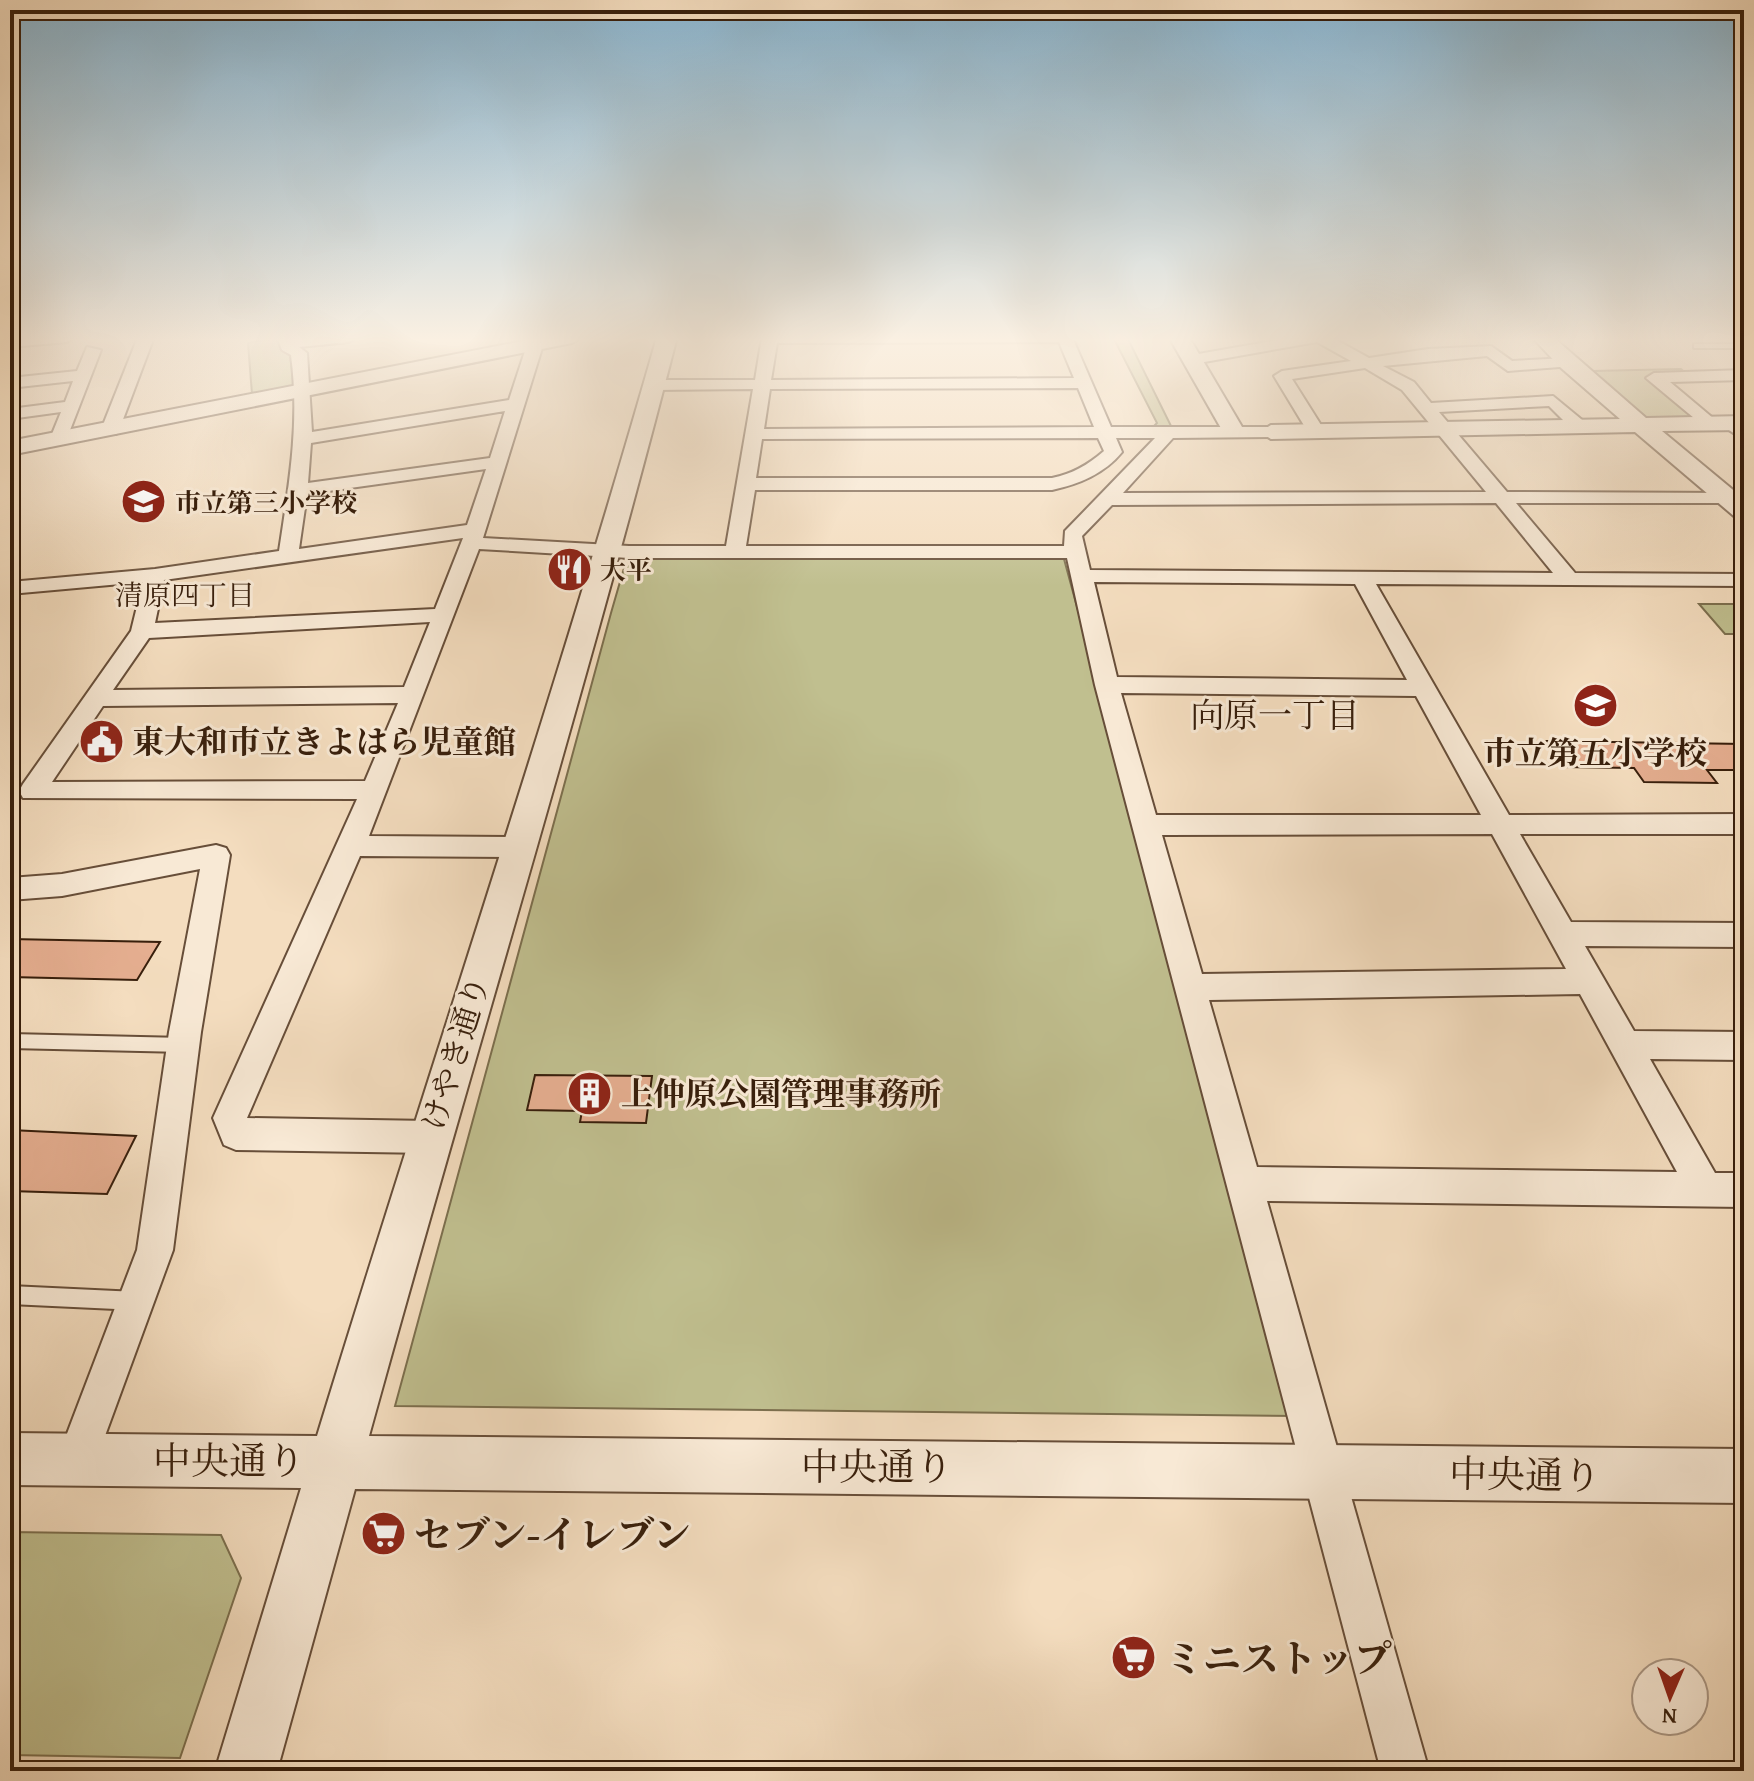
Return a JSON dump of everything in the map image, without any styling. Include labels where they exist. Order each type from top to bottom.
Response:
[{"type":"street","points":[[59,439],[65,420]]},
{"type":"street","points":[[110,430],[114,420]]},
{"type":"street","points":[[10,448],[160,420]]},
{"type":"street","points":[[288,557],[304,420]]},
{"type":"street","points":[[302,439],[417,420]]},
{"type":"street","points":[[430,1137],[236,1134],[230,1118],[351,846],[413,695],[473,537],[511,420]]},
{"type":"street","name":"けやき通り","points":[[246,1771],[430,1137],[609,551],[644,420]]},
{"type":"street","points":[[735,552],[756,420]]},
{"type":"street","points":[[746,484],[1052,484],[1078,479],[1113,452],[1099,420]]},
{"type":"street","points":[[1227,420],[1234,432]]},
{"type":"street","points":[[1309,420],[1317,433]]},
{"type":"street","points":[[1437,420],[1569,579]]},
{"type":"street","points":[[1573,420],[1581,428]]},
{"type":"street","points":[[1635,420],[1735,505]]},
{"type":"street","points":[[754,434],[1317,433],[1732,427]]},
{"type":"street","points":[[1163,433],[1164,439],[1072,535],[1107,685],[1248,1184],[1324,1471],[1333,1516],[1405,1771]]},
{"type":"street","points":[[298,490],[497,462]]},
{"type":"street","points":[[1106,499],[1502,500],[1735,505]]},
{"type":"street","points":[[10,588],[155,575],[473,537],[609,551],[735,552],[1080,564],[1363,580],[1744,580]]},
{"type":"street","points":[[155,575],[142,631],[32,791],[374,790]]},
{"type":"street","points":[[1363,580],[1706,1190]]},
{"type":"street","points":[[142,631],[443,615]]},
{"type":"street","points":[[1107,685],[1424,688]]},
{"type":"street","points":[[96,698],[413,695]]},
{"type":"street","points":[[1146,825],[1744,824]]},
{"type":"street","points":[[351,846],[517,847]]},
{"type":"street","points":[[10,889],[62,885],[216,855],[184,1045],[155,1250],[77,1460]]},
{"type":"street","points":[[1562,934],[1744,935]]},
{"type":"street","points":[[1192,987],[1589,981]]},
{"type":"street","points":[[1625,1045],[1744,1046]]},
{"type":"street","points":[[1248,1184],[1744,1190]]},
{"type":"street","name":"中央通り","points":[[10,1459],[1744,1476]]},
{"type":"lane","points":[[10,1041],[184,1045]]},
{"type":"lane","points":[[10,1295],[137,1302]]},
{"type":"shaded area","points":[[1156,420],[1168,420],[1172,428],[1152,428],[1157,423]]},
{"type":"shaded area","points":[[1648,420],[1704,421],[1651,423]]},
{"type":"shaded area","points":[[640,559],[1064,559],[1297,1416],[395,1406],[624,568]]},
{"type":"shaded area","points":[[1699,604],[1744,604],[1744,634],[1725,634]]},
{"type":"shaded area","points":[[10,1532],[221,1535],[241,1578],[180,1758],[10,1755]]},
{"type":"building","points":[[1547,741],[1744,744],[1744,770],[1707,770],[1717,783],[1644,782],[1634,768],[1562,767]]},
{"type":"building","points":[[10,939],[160,942],[137,980],[10,977]]},
{"type":"building","name":"上仲原公園管理事務所","points":[[535,1075],[652,1076],[646,1123],[580,1122],[582,1111],[527,1110]]},
{"type":"building","points":[[10,1130],[136,1136],[107,1194],[10,1191]]},
{"type":"place","name":"市立第三小学校","points":[[144,502]]},
{"type":"place","name":"大平","points":[[569,569]]},
{"type":"place","name":"市立第五小学校","points":[[1595,705]]},
{"type":"place","name":"東大和市立きよはら児童館","points":[[101,741]]},
{"type":"place","name":"上仲原公園管理事務所","points":[[590,1093]]},
{"type":"place","name":"セブン-イレブン","points":[[383,1534]]},
{"type":"place","name":"ミニストップ","points":[[1134,1658]]},
{"type":"district","name":"清原四丁目","points":[[185,594]]},
{"type":"district","name":"向原一丁目","points":[[1275,714]]}]
